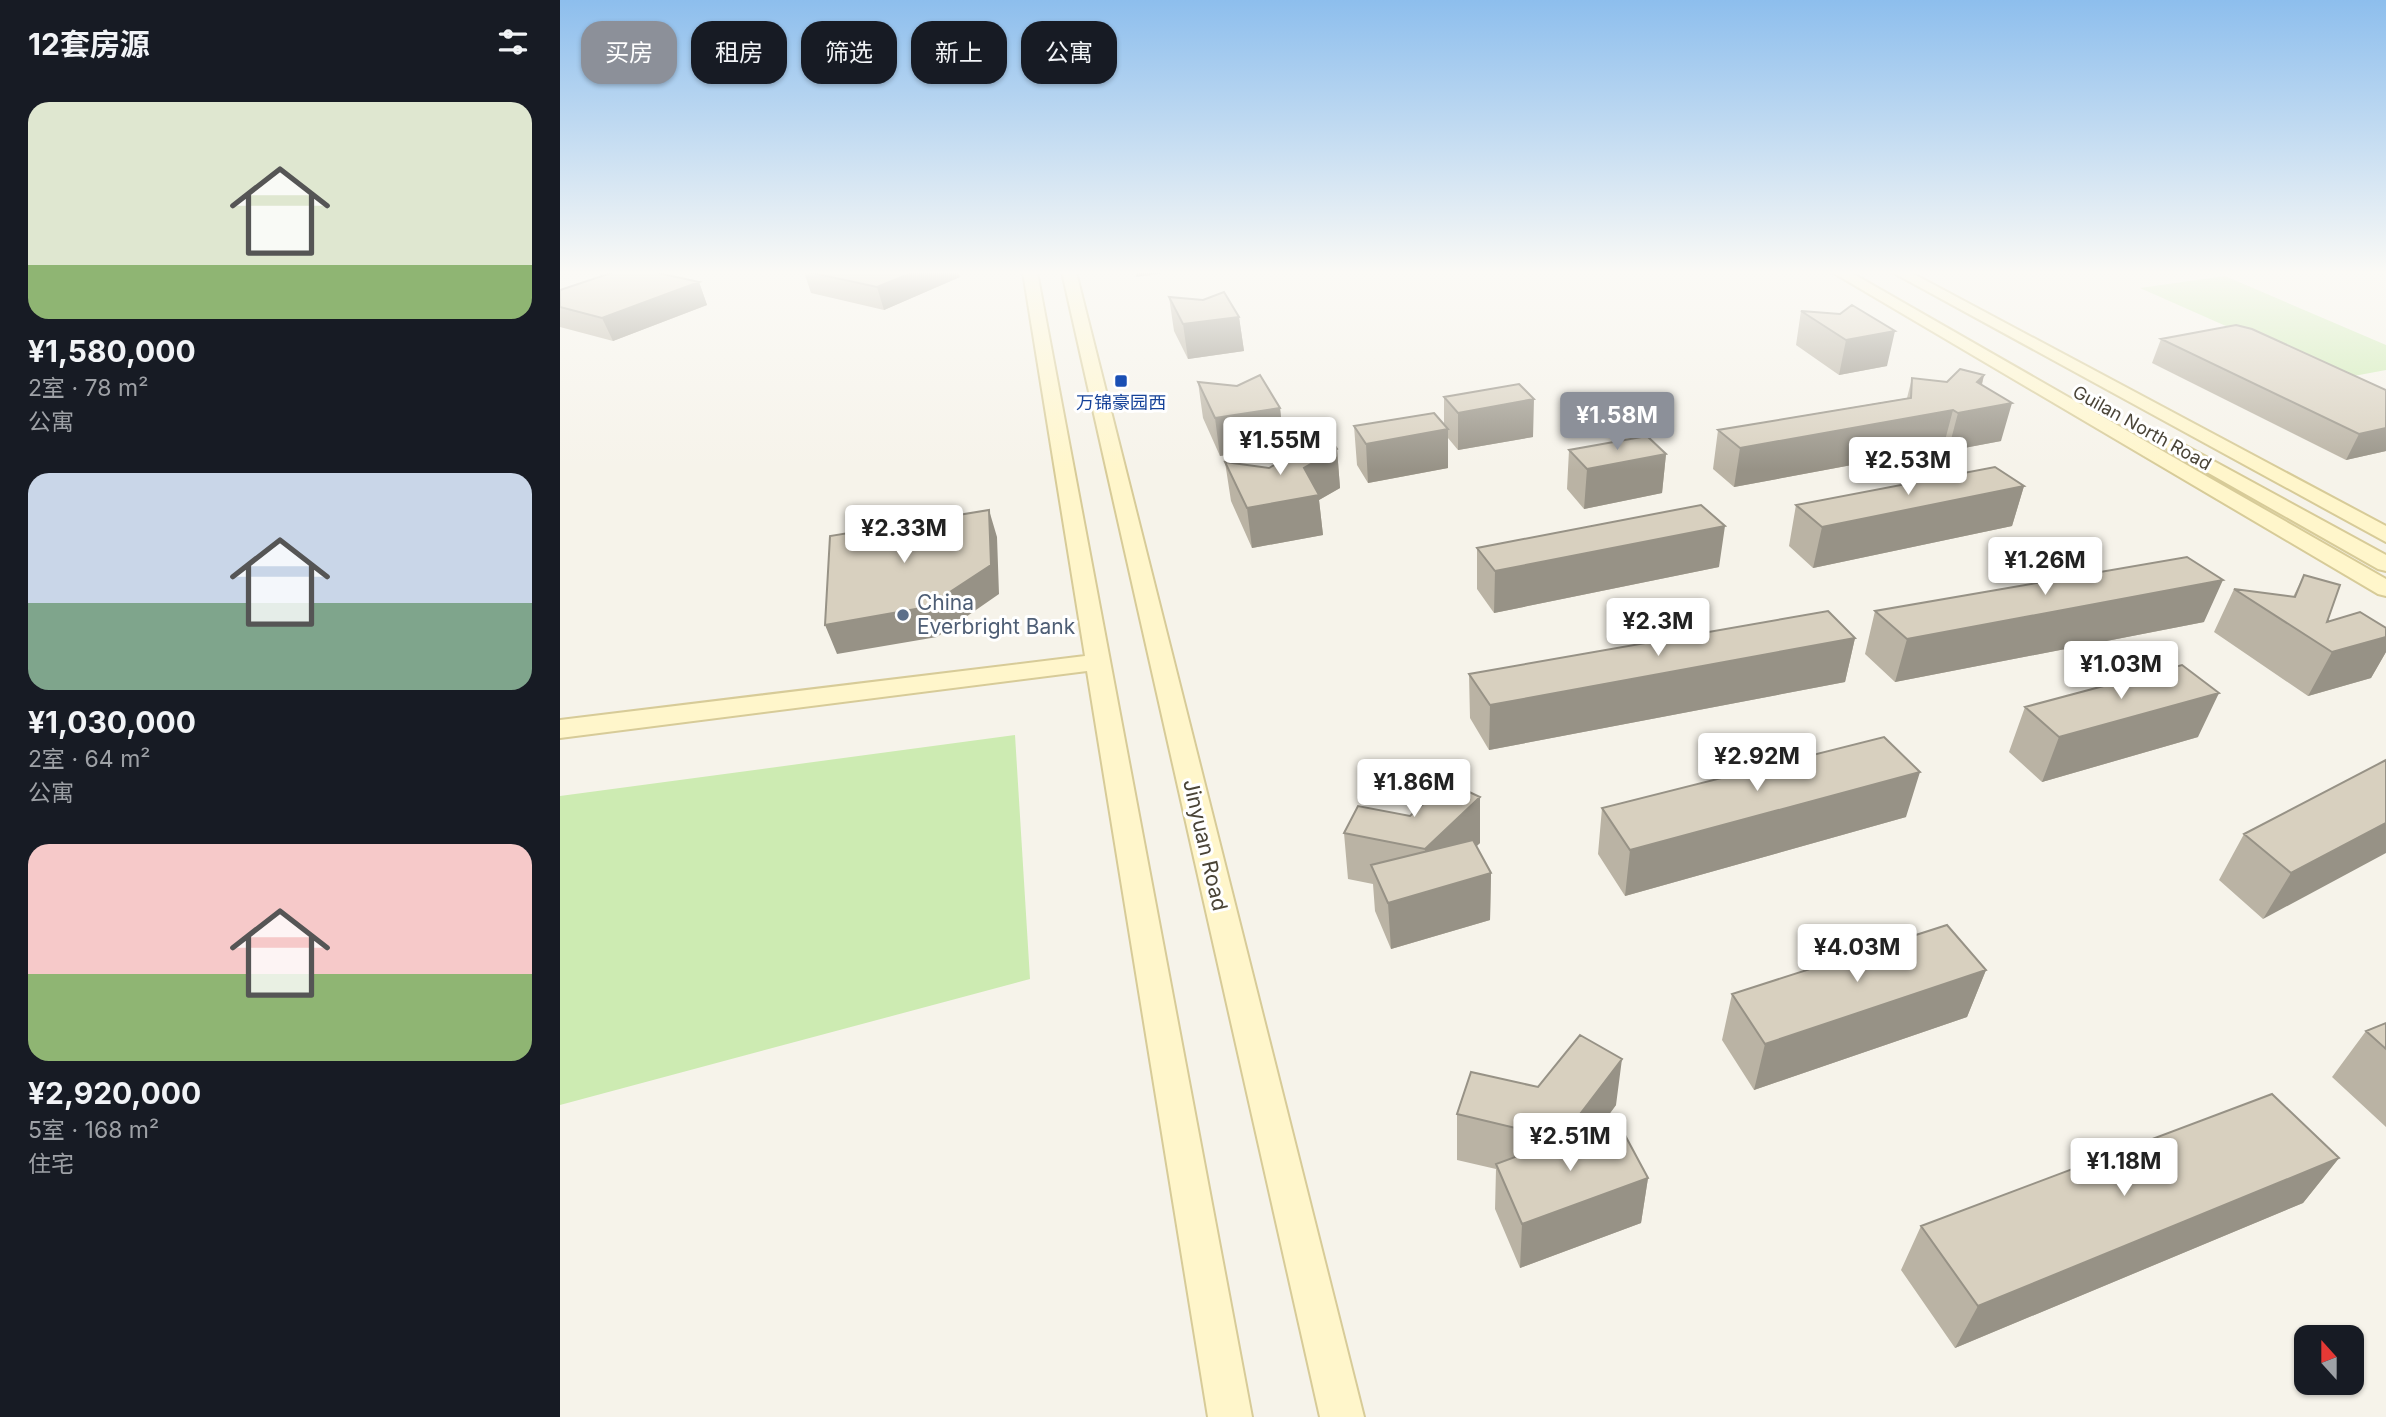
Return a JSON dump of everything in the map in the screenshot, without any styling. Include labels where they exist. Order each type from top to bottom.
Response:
[{"type":"main road","points":[[1042,338],[1230,1417]]},
{"type":"main road","name":"Jinyuan Road","points":[[1085,338],[1342,1417]]},
{"type":"main road","points":[[1953,338],[2386,589]]},
{"type":"main road","name":"Guilan North Road","points":[[1980,338],[2386,564]]},
{"type":"main road","name":"Guilan North Road","points":[[2021,338],[2386,535]]},
{"type":"main road","points":[[2049,338],[2386,515]]},
{"type":"main road","points":[[560,729],[1098,662]]},
{"type":"green space","points":[[2253,338],[2370,338],[2386,345],[2386,370],[2343,378]]},
{"type":"green space","points":[[1015,735],[1030,979],[560,1105],[560,796]]},
{"type":"building","points":[[2272,338],[2386,390],[2386,428],[2359,434],[2161,339]]},
{"type":"building","points":[[1960,369],[1984,375],[1977,382],[2012,403],[1958,413],[1953,410],[1740,448],[1718,430],[1911,398],[1912,378],[1947,382]]},
{"type":"building","points":[[1260,375],[1280,408],[1215,418],[1198,382],[1237,386]]},
{"type":"building","points":[[1519,384],[1534,399],[1458,413],[1444,397]]},
{"type":"building","points":[[1434,413],[1448,429],[1366,444],[1354,426]]},
{"type":"building","points":[[1328,435],[1337,449],[1304,468],[1319,495],[1247,508],[1225,462],[1269,468]]},
{"type":"building","points":[[1647,436],[1666,454],[1587,469],[1569,450]]},
{"type":"building","points":[[1995,467],[2024,486],[1822,527],[1796,505]]},
{"type":"building","points":[[1701,505],[1725,526],[1495,571],[1477,548]]},
{"type":"building","points":[[989,510],[991,565],[927,607],[825,625],[830,536]]},
{"type":"building","points":[[2187,557],[2223,580],[1907,639],[1875,611]]},
{"type":"building","points":[[2304,575],[2340,585],[2327,622],[2360,612],[2386,628],[2386,637],[2332,652],[2234,589],[2295,597]]},
{"type":"building","points":[[1828,611],[1855,638],[1490,705],[1469,674]]},
{"type":"building","points":[[2182,665],[2219,693],[2059,737],[2025,707]]},
{"type":"building","points":[[1884,737],[1920,772],[1630,850],[1602,808]]},
{"type":"building","points":[[2386,760],[2386,823],[2291,873],[2244,834]]},
{"type":"building","points":[[1448,782],[1480,797],[1425,849],[1344,833],[1358,806],[1410,816]]},
{"type":"building","points":[[1473,840],[1491,873],[1388,903],[1371,865]]},
{"type":"building","points":[[1947,925],[1986,970],[1765,1044],[1732,994]]},
{"type":"building","points":[[2386,1023],[2386,1049],[2366,1031]]},
{"type":"building","points":[[1580,1035],[1622,1059],[1561,1139],[1457,1114],[1471,1072],[1538,1087]]},
{"type":"building","points":[[2272,1094],[2339,1158],[1978,1306],[1921,1226]]},
{"type":"building","points":[[1619,1124],[1648,1178],[1522,1224],[1496,1164],[1559,1141],[1556,1145]]},
{"type":"place","name":"万锦豪园西","points":[[1121,381]]},
{"type":"place","name":"China Everbright Bank","points":[[903,615]]}]
